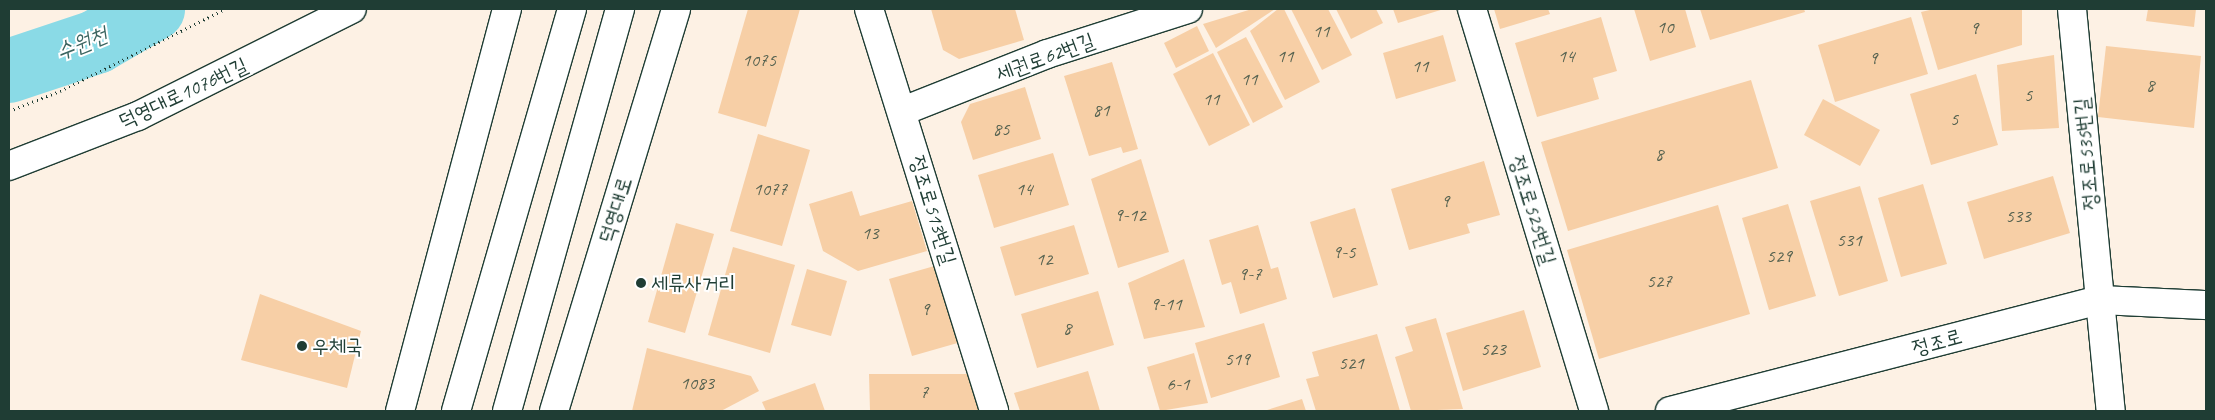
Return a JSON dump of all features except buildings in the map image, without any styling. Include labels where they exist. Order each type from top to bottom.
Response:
[{"type":"street","name":"덕영대로1076번길","points":[[9,166],[138,116],[352,9]]},
{"type":"street","points":[[400,411],[506,9]]},
{"type":"street","points":[[456,411],[572,9]]},
{"type":"street","points":[[507,411],[620,9]]},
{"type":"street","name":"덕영대로","points":[[554,411],[676,9]]},
{"type":"street","name":"정조로513번길","points":[[870,9],[994,411]]},
{"type":"street","name":"세권로62번길","points":[[903,111],[1047,54],[1188,9]]},
{"type":"street","name":"정조로525번길","points":[[1472,9],[1594,411]]},
{"type":"street","name":"정조로535번길","points":[[2072,9],[2111,411]]},
{"type":"street","name":"정조로","points":[[1670,411],[2099,300],[2206,306]]},
{"type":"path","points":[[9,111],[60,91],[225,9]]},
{"type":"waterway","name":"수원천","points":[[9,71],[96,42],[153,9]]},
{"type":"place","name":"세류사거리","points":[[641,283]]},
{"type":"place","name":"우체국","points":[[302,346]]}]
